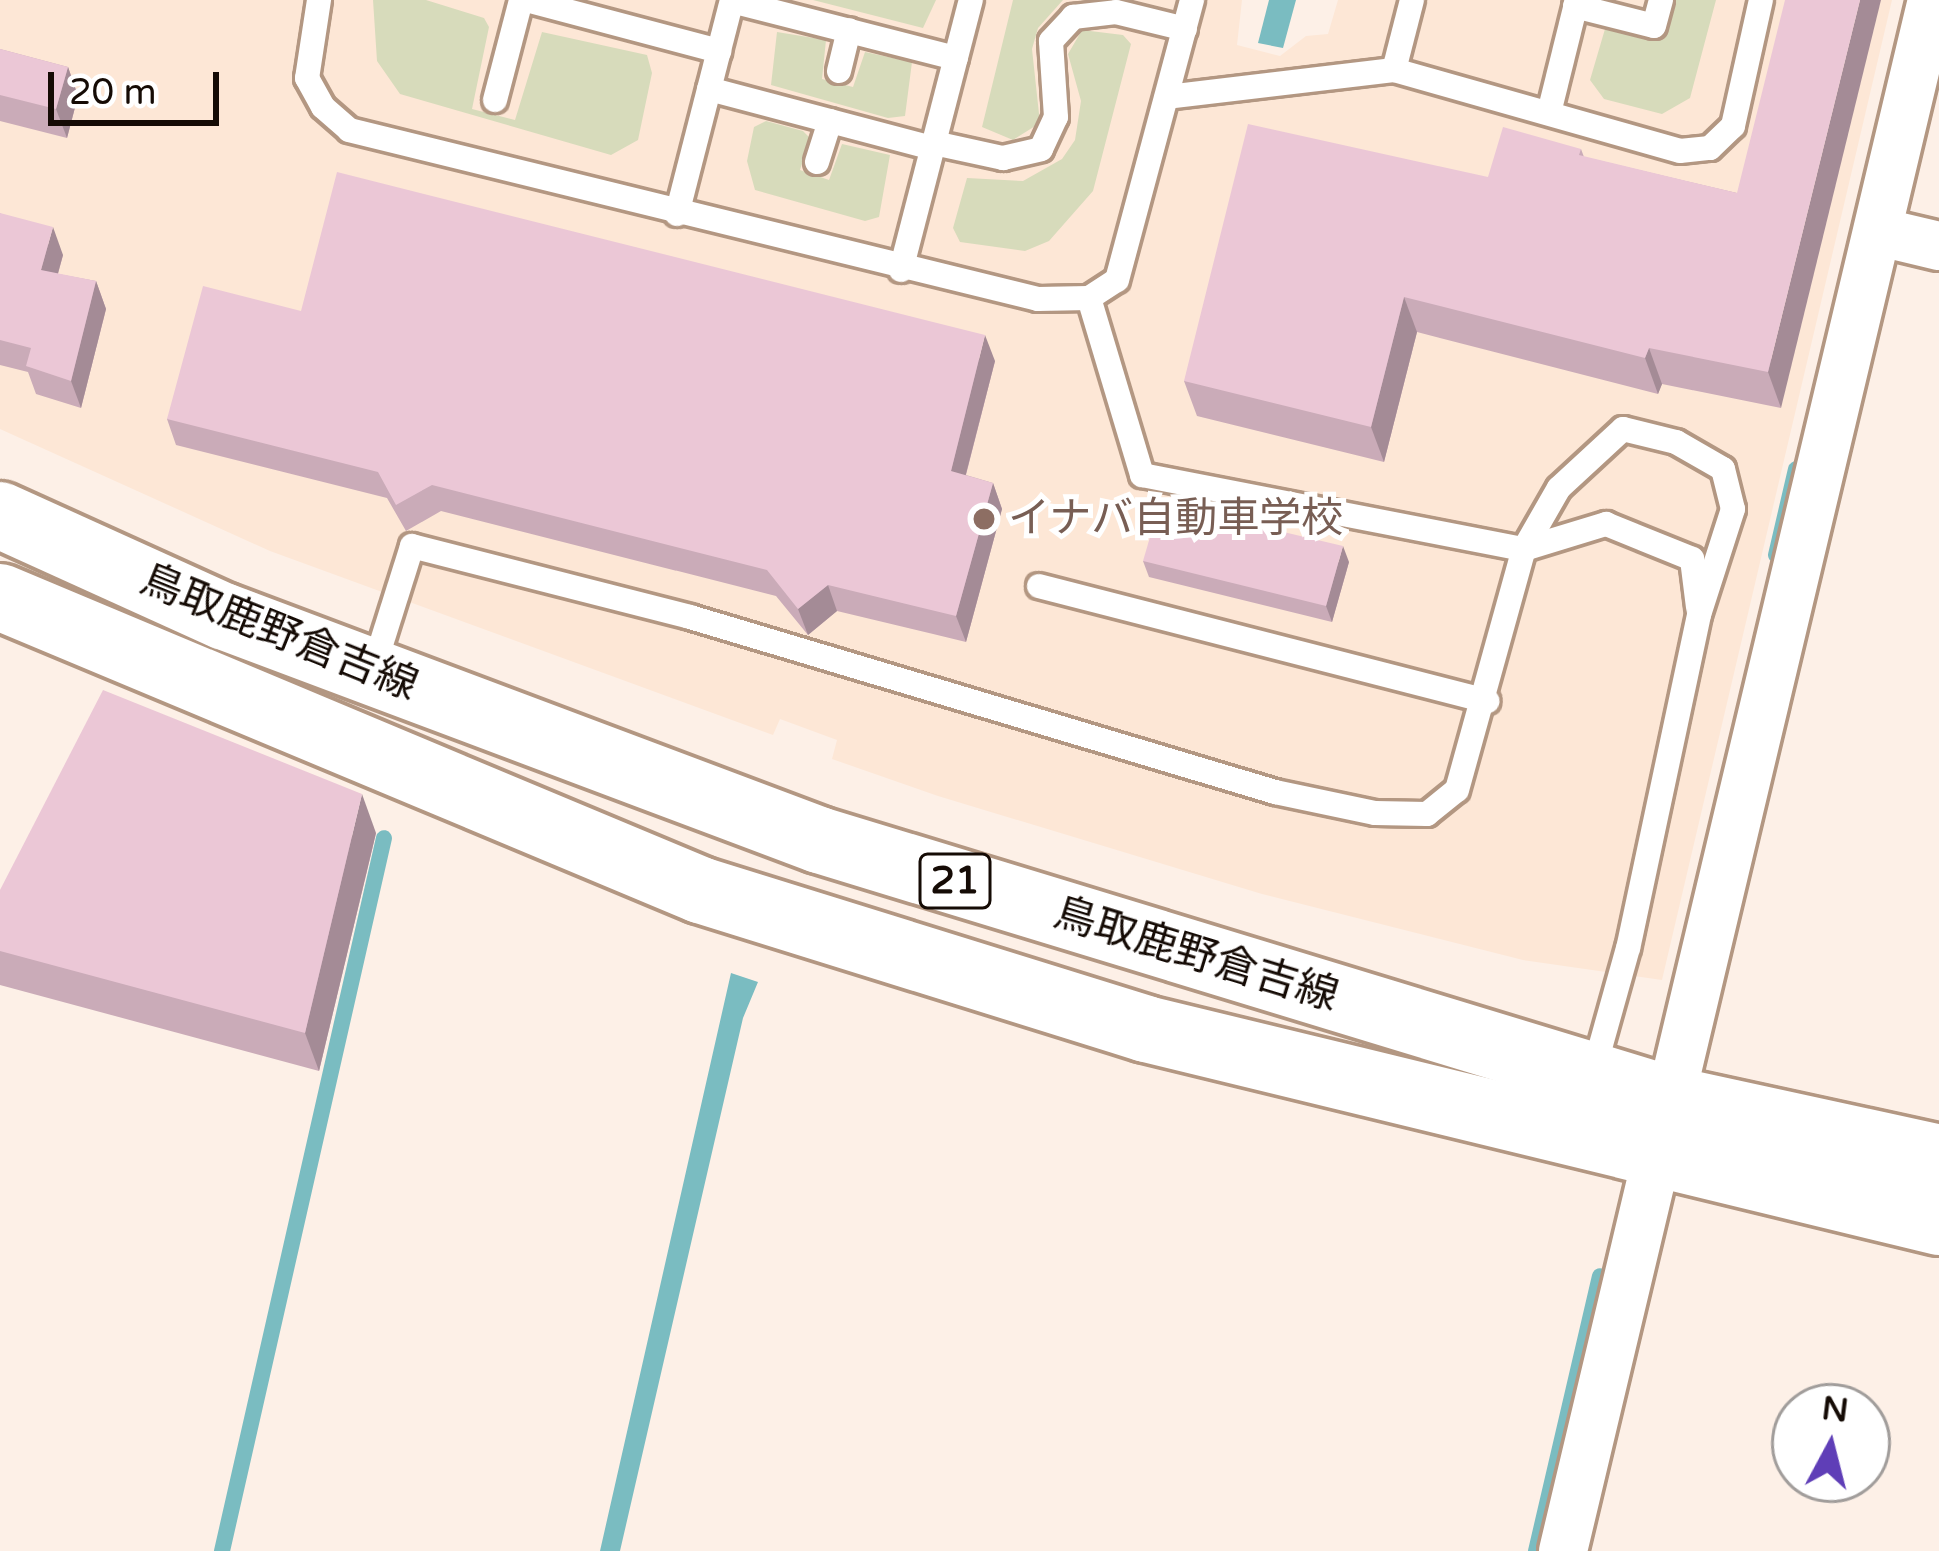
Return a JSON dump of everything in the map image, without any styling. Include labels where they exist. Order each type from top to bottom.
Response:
[{"type":"main road","name":"鳥取鹿野倉吉線","points":[[0,515],[372,673],[819,840],[1592,1076],[1665,1130],[1939,1222]]},
{"type":"main road","name":"鳥取鹿野倉吉線","points":[[0,597],[700,890],[1146,1029],[1665,1130],[1939,1158]]},
{"type":"street","points":[[1563,1551],[1932,0]]},
{"type":"street","points":[[1880,232],[1939,246]]},
{"type":"lane","points":[[319,0],[307,77],[323,107],[350,130],[997,294],[1089,298],[1117,280],[1192,0]]},
{"type":"lane","points":[[495,100],[524,0],[719,51]]},
{"type":"lane","points":[[677,214],[732,0],[956,58]]},
{"type":"lane","points":[[901,270],[971,0]]},
{"type":"lane","points":[[1394,70],[1412,0]]},
{"type":"lane","points":[[1549,113],[1576,3],[1654,26],[1661,0]]},
{"type":"lane","points":[[1167,97],[1394,70],[1680,151],[1710,148],[1733,125],[1761,0]]},
{"type":"lane","points":[[709,89],[1003,158],[1041,148],[1056,117],[1051,41],[1073,17],[1116,12],[1185,28]]},
{"type":"lane","points":[[839,71],[849,30]]},
{"type":"lane","points":[[817,162],[830,121]]},
{"type":"lane","points":[[1089,298],[1142,475],[1524,549],[1606,524],[1653,537],[1692,559],[1699,615]]},
{"type":"lane","points":[[372,673],[412,546],[690,617],[1275,792],[1376,813],[1427,814],[1457,790],[1488,700],[1524,549],[1559,488],[1623,429],[1676,442],[1723,469],[1733,509],[1699,615],[1628,948],[1592,1076]]},
{"type":"lane","points":[[1039,586],[1488,700]]},
{"type":"shaded area","name":"イナバ自動車学校","points":[[0,0],[1242,0],[1237,45],[1280,56],[1306,36],[1328,34],[1338,0],[1892,0],[1662,980],[1523,960],[1262,894],[938,796],[832,759],[837,740],[780,719],[773,735],[270,551],[0,429]]},
{"type":"green space","points":[[373,0],[426,0],[484,18],[489,27],[472,109],[515,120],[542,32],[647,55],[652,73],[638,140],[611,155],[400,94],[377,61]]},
{"type":"green space","points":[[813,0],[936,0],[923,28]]},
{"type":"green space","points":[[1013,0],[1063,0],[1038,28],[1032,49],[1040,123],[1013,140],[982,127]]},
{"type":"green space","points":[[1673,0],[1716,0],[1690,98],[1662,114],[1604,99],[1590,80],[1605,29],[1663,40]]},
{"type":"green space","points":[[1082,30],[1123,35],[1131,44],[1093,191],[1049,241],[1025,251],[960,242],[953,228],[967,178],[1023,181],[1062,159],[1075,140],[1081,101],[1068,54]]},
{"type":"green space","points":[[777,32],[826,40],[822,79],[853,87],[865,52],[912,62],[905,116],[888,118],[771,85]]},
{"type":"green space","points":[[766,121],[803,131],[810,138],[800,170],[829,180],[842,144],[890,155],[879,217],[865,221],[755,190],[747,161],[754,127]]},
{"type":"water","points":[[1269,0],[1296,0],[1283,48],[1258,43]]},
{"type":"water","points":[[731,973],[758,982],[743,1018],[620,1551],[600,1551]]},
{"type":"building","points":[[1785,0],[1860,0],[1768,372],[1649,348],[1645,358],[1404,297],[1371,427],[1184,381],[1248,124],[1488,177],[1503,127],[1581,149],[1579,155],[1737,193]]},
{"type":"building","points":[[0,49],[68,67],[56,109],[0,95]]},
{"type":"building","points":[[337,172],[985,335],[951,471],[993,483],[956,616],[828,585],[798,609],[767,570],[432,485],[396,505],[378,472],[167,419],[203,286],[301,311]]},
{"type":"building","points":[[0,213],[53,227],[41,270],[96,281],[71,381],[26,366],[31,348],[0,340]]},
{"type":"building","points":[[1160,503],[1343,546],[1326,606],[1143,561]]},
{"type":"building","points":[[103,690],[362,794],[305,1033],[0,951],[0,890]]},
{"type":"waterway","points":[[1776,555],[1796,469]]},
{"type":"waterway","points":[[222,1551],[384,838]]},
{"type":"waterway","points":[[1536,1551],[1600,1276]]},
{"type":"place","name":"イナバ自動車学校","points":[[984,519]]}]
